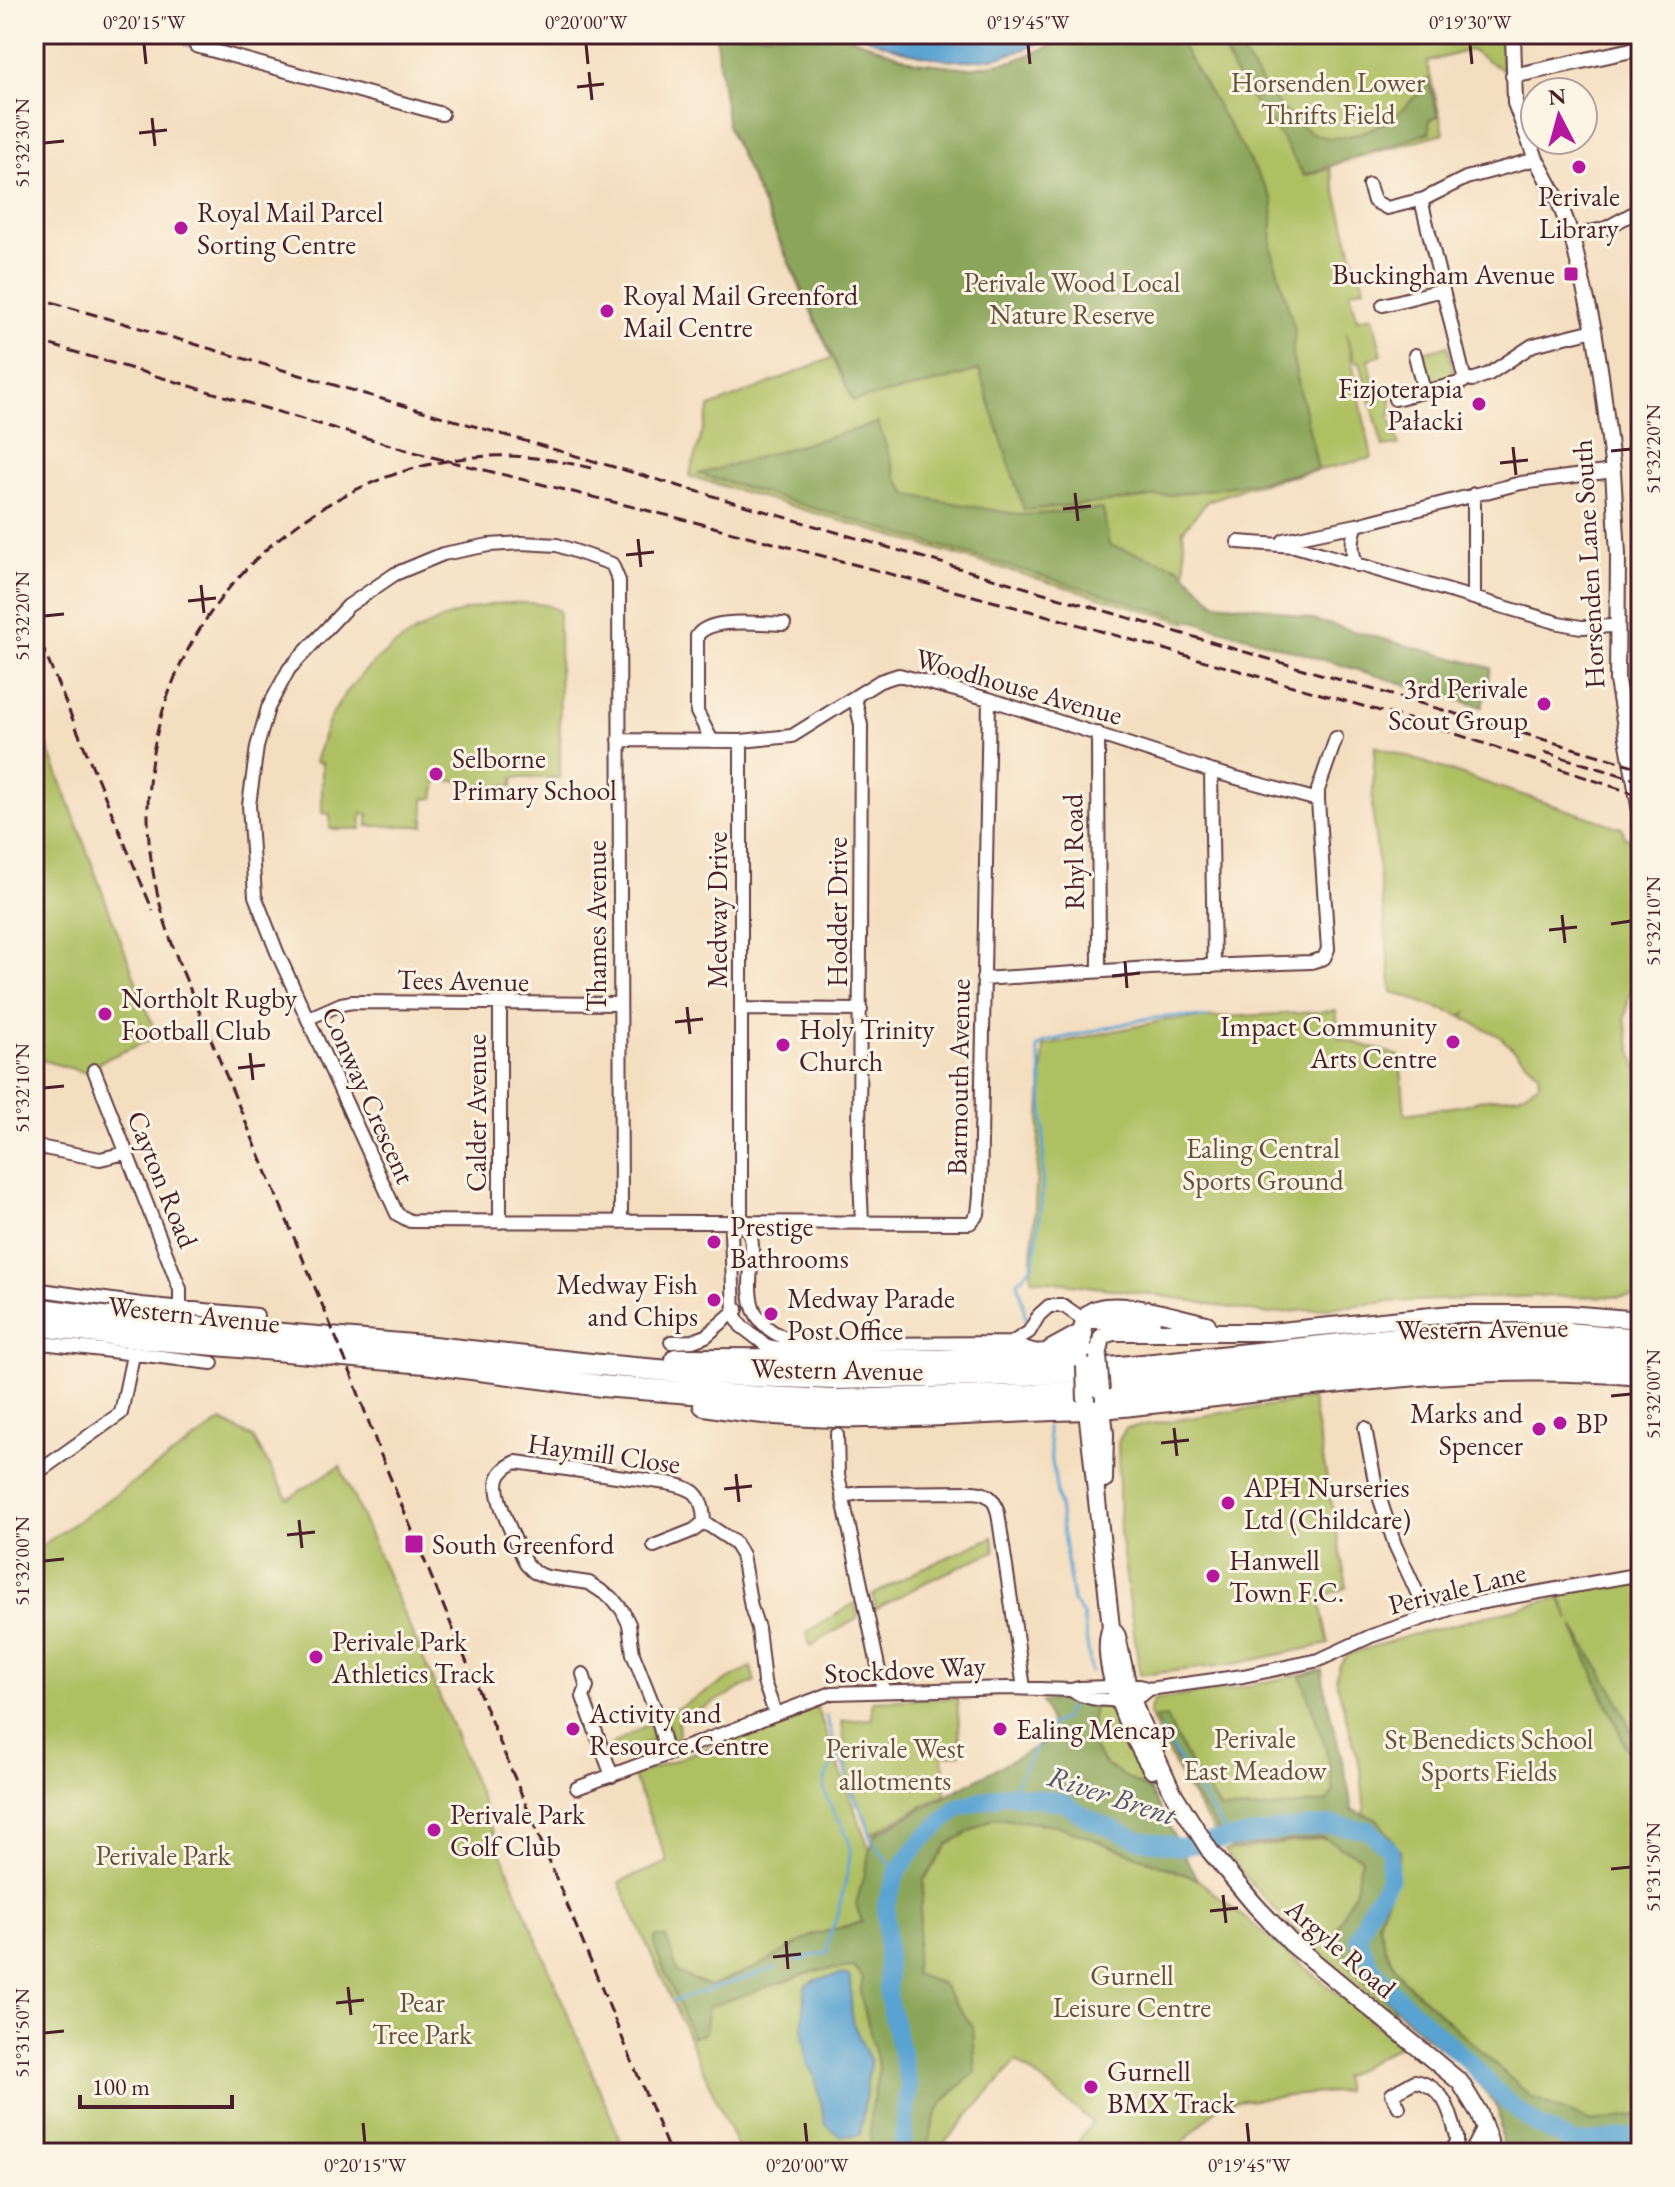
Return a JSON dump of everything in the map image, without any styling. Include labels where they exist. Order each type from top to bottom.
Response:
[{"type":"highway","name":"Western Avenue","points":[[34,1308],[195,1327],[424,1346],[601,1376],[922,1379],[1138,1366],[1458,1334],[1566,1333],[1641,1339]]},
{"type":"highway","name":"Western Avenue","points":[[34,1325],[145,1339],[601,1376],[791,1398],[923,1399],[1030,1395],[1396,1358],[1476,1353],[1563,1352],[1641,1359]]},
{"type":"highway","points":[[601,1376],[645,1359],[940,1360],[1047,1353],[1088,1345]]},
{"type":"highway","points":[[601,1376],[735,1410],[812,1415],[918,1416],[1094,1405],[1449,1372],[1553,1370],[1641,1375]]},
{"type":"main road","points":[[1088,1345],[1095,1309],[1115,1306],[1244,1332]]},
{"type":"main road","points":[[1088,1345],[1112,1332],[1270,1332],[1452,1314],[1567,1314],[1641,1320]]},
{"type":"main road","points":[[1088,1345],[1133,1321],[1201,1332]]},
{"type":"main road","name":"Argyle Road","points":[[1088,1345],[1111,1627],[1107,1637],[1144,1756],[1158,1779],[1172,1791],[1210,1851],[1291,1943],[1460,2082],[1472,2098],[1489,2141],[1490,2153]]},
{"type":"main road","points":[[1473,2153],[1484,2132]]},
{"type":"street","name":"Horsenden Lane South","points":[[1513,34],[1515,103],[1536,159],[1559,202],[1572,237],[1594,330],[1613,471],[1618,554],[1620,704],[1641,817]]},
{"type":"street","points":[[196,46],[442,114]]},
{"type":"street","points":[[1513,76],[1641,48]]},
{"type":"street","points":[[1369,185],[1374,201],[1387,208],[1424,199],[1466,178],[1536,159]]},
{"type":"street","points":[[1424,199],[1422,204],[1442,290],[1466,379]]},
{"type":"street","points":[[1572,237],[1606,228],[1641,209]]},
{"type":"street","points":[[1383,305],[1442,290]]},
{"type":"street","points":[[1395,399],[1466,379],[1472,380],[1489,374],[1533,345],[1594,330]]},
{"type":"street","points":[[1415,355],[1424,392]]},
{"type":"street","points":[[1613,471],[1521,483],[1294,540],[1238,542],[1295,546],[1581,627],[1617,626]]},
{"type":"street","points":[[1474,494],[1474,598]]},
{"type":"street","points":[[1357,525],[1353,543],[1357,565]]},
{"type":"street","name":"Conway Crescent","points":[[619,581],[612,564],[557,545],[489,545],[443,554],[395,574],[373,587],[330,622],[289,669],[274,694],[257,747],[249,805],[255,896],[397,1214],[410,1221],[741,1223]]},
{"type":"street","name":"Thames Avenue","points":[[619,581],[621,1222]]},
{"type":"street","points":[[712,741],[697,712],[697,636],[701,629],[714,624],[784,624]]},
{"type":"street","name":"Woodhouse Avenue","points":[[619,740],[741,741],[792,736],[880,681],[899,675],[989,699],[1211,771],[1318,800]]},
{"type":"street","name":"Hodder Drive","points":[[855,698],[861,725],[859,1154],[862,1223]]},
{"type":"street","name":"Barmouth Avenue","points":[[741,1223],[970,1223],[978,1214],[984,1061],[989,699]]},
{"type":"street","name":"Rhyl Road","points":[[1098,733],[1099,971]]},
{"type":"street","points":[[983,979],[1311,962],[1324,958],[1328,949],[1318,790],[1336,738]]},
{"type":"street","name":"Medway Drive","points":[[741,741],[741,1223]]},
{"type":"street","points":[[1211,771],[1214,966]]},
{"type":"street","name":"Tees Avenue","points":[[309,1018],[353,1002],[620,1004]]},
{"type":"street","name":"Calder Avenue","points":[[500,1005],[500,1222]]},
{"type":"street","points":[[741,1009],[861,1010]]},
{"type":"street","name":"Cayton Road","points":[[94,1070],[180,1289],[180,1307]]},
{"type":"street","points":[[34,1146],[100,1159],[126,1153]]},
{"type":"street","points":[[811,1346],[780,1338],[768,1331],[752,1307],[749,1232],[741,1223],[731,1232],[733,1310],[741,1326],[767,1346],[782,1349],[1011,1343],[1047,1353]]},
{"type":"street","points":[[34,1289],[257,1315]]},
{"type":"street","points":[[1011,1343],[1029,1332],[1039,1315],[1049,1306],[1064,1306],[1088,1345]]},
{"type":"street","points":[[671,1342],[693,1341],[706,1336],[733,1310],[752,1307]]},
{"type":"street","points":[[34,1342],[212,1363]]},
{"type":"street","points":[[34,1475],[121,1413],[133,1355]]},
{"type":"street","points":[[1365,1428],[1376,1487],[1395,1545],[1428,1616]]},
{"type":"street","points":[[837,1435],[838,1475],[883,1690]]},
{"type":"street","name":"Haymill Close","points":[[667,1755],[656,1712],[633,1654],[629,1624],[622,1610],[589,1583],[547,1577],[534,1572],[526,1564],[497,1493],[503,1469],[516,1462],[528,1462],[682,1485],[694,1491],[704,1509],[704,1522],[734,1542],[742,1555],[758,1628],[764,1682],[775,1713]]},
{"type":"street","points":[[842,1496],[860,1493],[973,1492],[992,1499],[998,1513],[1024,1688]]},
{"type":"street","points":[[654,1546],[694,1530],[704,1522]]},
{"type":"street","name":"Perivale Lane","points":[[1123,1693],[1141,1696],[1149,1689],[1243,1676],[1319,1660],[1371,1636],[1428,1616],[1485,1601],[1641,1574]]},
{"type":"street","points":[[583,1674],[587,1687],[583,1697],[612,1776]]},
{"type":"street","name":"Stockdove Way","points":[[577,1788],[832,1693],[1024,1688],[1071,1690],[1080,1695],[1123,1693]]},
{"type":"street","points":[[1399,2107],[1392,2094],[1415,2081],[1425,2083],[1446,2100],[1457,2137],[1450,2153]]},
{"type":"green space","name":"Perivale Wood Local Nature Reserve","points":[[715,34],[842,34],[915,62],[970,68],[1014,61],[1044,49],[1069,34],[1175,34],[1273,200],[1271,247],[1295,331],[1292,355],[1318,469],[1208,490],[1024,510],[979,370],[853,401],[728,128]]},
{"type":"green space","name":"Perivale Wood Local Nature Reserve","points":[[716,34],[842,34],[915,62],[970,68],[1014,61],[1044,49],[1069,34],[1502,34],[1503,70],[1470,50],[1427,62],[1444,133],[1309,171],[1292,154],[1304,176],[1330,169],[1354,262],[1359,262],[1365,287],[1350,291],[1357,319],[1373,316],[1382,355],[1368,359],[1377,395],[1390,392],[1392,414],[1389,415],[1399,445],[1383,447],[1360,362],[1355,362],[1346,333],[1372,458],[1250,486],[1208,501],[1183,530],[1187,623],[689,476],[710,407],[832,358],[728,128]]},
{"type":"green space","points":[[1216,34],[1231,34],[1270,95],[1297,123],[1311,132],[1336,137],[1368,130],[1402,109],[1428,79],[1438,116],[1429,120],[1430,132],[1304,175],[1281,137],[1237,79]]},
{"type":"green space","points":[[1448,346],[1454,375],[1433,382],[1422,352]]},
{"type":"green space","points":[[878,423],[897,478],[908,495],[1021,515],[1103,509],[1109,545],[1179,567],[1215,603],[1268,608],[1491,668],[1482,707],[699,474]]},
{"type":"green space","points":[[503,603],[540,604],[559,611],[560,778],[513,778],[513,786],[472,786],[472,781],[437,781],[434,798],[424,799],[424,826],[368,826],[368,814],[362,813],[361,829],[330,829],[330,814],[322,813],[322,763],[315,762],[329,721],[346,693],[363,673],[404,639],[452,615]]},
{"type":"green space","points":[[34,710],[157,1037],[99,1062],[99,1066],[84,1072],[34,1058]]},
{"type":"green space","name":"Ealing Central Sports Ground","points":[[1375,746],[1622,828],[1625,837],[1631,840],[1641,890],[1641,965],[1625,1019],[1641,1079],[1641,1297],[1544,1296],[1387,1302],[1268,1314],[1157,1295],[1031,1279],[1044,1046],[1166,1020],[1336,1011],[1339,1038],[1400,1056],[1405,1114],[1478,1100],[1519,1096],[1539,1083],[1538,1072],[1499,1036],[1462,1017],[1468,1011],[1461,1016],[1392,992],[1372,808]]},
{"type":"green space","points":[[1312,1399],[1347,1587],[1319,1598],[1329,1644],[1234,1664],[1140,1675],[1120,1534],[1118,1442],[1126,1428]]},
{"type":"green space","points":[[222,1421],[253,1438],[288,1498],[340,1466],[453,1728],[519,1897],[626,2153],[34,2153],[34,1551]]},
{"type":"green space","points":[[993,1537],[995,1551],[876,1609],[873,1595],[921,1569]]},
{"type":"green space","name":"St Benedicts School Sports Fields","points":[[1641,1575],[1641,1767],[1576,1633],[1641,1781],[1641,2115],[1591,2122],[1531,2097],[1402,1979],[1385,1948],[1378,1922],[1395,1880],[1365,1815],[1361,1771],[1336,1679],[1340,1664],[1349,1654],[1411,1635],[1559,1598],[1570,1620],[1559,1594]]},
{"type":"green space","points":[[855,1603],[858,1618],[810,1646],[807,1632]]},
{"type":"green space","points":[[1573,1626],[1615,1694],[1641,1752],[1641,1781]]},
{"type":"green space","points":[[751,1667],[755,1681],[678,1721],[679,1739],[671,1737],[667,1714]]},
{"type":"green space","points":[[1322,1670],[1352,1810],[1377,1819],[1400,1850],[1395,1880],[1378,1922],[1385,1948],[1402,1979],[1531,2097],[1591,2122],[1641,2115],[1641,2146],[1625,2153],[1503,2153],[1498,2108],[1464,2066],[1425,2036],[1346,1963],[1337,1928],[1354,1892],[1362,1858],[1322,1837],[1230,1848],[1188,1786],[1155,1718],[1166,1717],[1190,1764],[1221,1810],[1326,1802],[1334,1792],[1326,1749],[1301,1676]]},
{"type":"green space","name":"Perivale East Meadow","points":[[1317,1671],[1352,1813],[1251,1823],[1216,1834],[1163,1744],[1149,1712],[1153,1700],[1232,1689]]},
{"type":"green space","name":"Perivale West allotments","points":[[957,1698],[961,1754],[943,1755],[945,1794],[871,1834],[848,1779],[842,1721],[872,1719],[872,1701]]},
{"type":"green space","points":[[1075,1698],[1094,1704],[1089,1743],[1107,1766],[1151,1792],[1197,1879],[1056,1825],[994,1818],[948,1844],[924,1880],[914,1974],[941,1983],[973,2027],[976,2072],[946,2099],[936,2114],[927,2153],[871,2153],[870,2119],[879,2067],[860,1993],[863,1978],[854,1967],[814,1971],[708,2007],[704,2034],[692,2037],[655,1948],[655,1937],[666,1937],[678,1973],[710,1986],[759,1966],[813,1935],[862,1922],[856,1905],[874,1835],[1056,1736],[1042,1702]]},
{"type":"green space","points":[[1094,1704],[1108,1707],[1151,1792],[1107,1766],[1089,1743]]},
{"type":"green space","points":[[816,1706],[872,1856],[889,2153],[740,2153],[619,1882],[668,1862],[633,1776]]},
{"type":"green space","points":[[650,1723],[653,1740],[617,1759],[611,1745]]},
{"type":"green space","name":"Gurnell Leisure Centre","points":[[994,1818],[1056,1825],[1197,1879],[1400,2045],[1342,2077],[1345,2091],[1223,2102],[1173,2153],[1074,2153],[1073,2149],[1092,2122],[1017,2061],[938,2150],[929,2144],[935,2083],[914,1974],[924,1880],[948,1844]]},
{"type":"green space","points":[[1318,1839],[1350,1839],[1371,1848],[1358,1899],[1394,2013],[1304,1938],[1225,1851]]},
{"type":"water","points":[[858,34],[930,34],[961,40],[1002,34],[1057,34],[1006,55],[958,60],[909,52]]},
{"type":"water","points":[[845,1974],[850,1977],[852,2021],[870,2061],[860,2135],[840,2136],[826,2125],[814,2075],[807,2063],[803,2029],[805,1986],[818,1979]]},
{"type":"waterway","points":[[1027,1324],[1018,1281],[1034,1264],[1042,1193],[1044,1129],[1037,1048],[1045,1042],[1145,1019],[1177,1016],[1208,1018]]},
{"type":"waterway","points":[[1047,1427],[1073,1601],[1083,1615],[1091,1672]]},
{"type":"waterway","points":[[1011,1795],[1041,1737],[1051,1725],[1063,1719],[1069,1708]]},
{"type":"waterway","points":[[826,1716],[838,1754],[846,1768],[848,1785],[867,1820],[870,1837],[898,1870]]},
{"type":"waterway","points":[[1160,1730],[1229,1838]]},
{"type":"waterway","points":[[795,1961],[828,1952],[829,1938],[846,1881],[850,1847],[825,1792],[829,1771],[840,1758]]},
{"type":"waterway","name":"River Brent","points":[[902,2153],[909,2085],[888,1997],[886,1904],[898,1870],[922,1840],[959,1807],[1008,1794],[1062,1802],[1091,1820],[1134,1838],[1180,1847],[1330,1825],[1369,1830],[1390,1850],[1389,1880],[1368,1912],[1358,1938],[1370,1965],[1391,1991],[1469,2062],[1504,2099],[1537,2125],[1576,2144],[1641,2136]]},
{"type":"waterway","points":[[673,2001],[776,1968]]},
{"type":"tunnel","points":[[161,37],[196,46]]},
{"type":"railway","points":[[34,297],[1641,768]]},
{"type":"railway","points":[[34,340],[428,456],[706,525],[1041,614],[1429,725],[1641,796]]},
{"type":"railway","points":[[592,468],[529,457],[466,458],[401,472],[341,497],[286,533],[239,576],[201,628],[172,686],[154,748],[148,815],[150,853],[157,890],[179,963],[670,2153]]},
{"type":"railway","points":[[34,627],[153,911]]},
{"type":"railway","points":[[1544,752],[1641,781]]},
{"type":"place","name":"Perivale Library","points":[[1579,167]]},
{"type":"place","name":"Royal Mail Parcel Sorting Centre","points":[[181,228]]},
{"type":"place","name":"Buckingham Avenue","points":[[1571,274]]},
{"type":"place","name":"Royal Mail Greenford Mail Centre","points":[[607,311]]},
{"type":"place","name":"Fizjoterapia Pałacki","points":[[1479,404]]},
{"type":"place","name":"3rd Perivale Scout Group","points":[[1544,704]]},
{"type":"place","name":"Selborne Primary School","points":[[436,774]]},
{"type":"place","name":"Northolt Rugby Football Club","points":[[105,1014]]},
{"type":"place","name":"Impact Community Arts Centre","points":[[1453,1042]]},
{"type":"place","name":"Holy Trinity Church","points":[[783,1045]]},
{"type":"place","name":"Prestige Bathrooms","points":[[714,1242]]},
{"type":"place","name":"Medway Fish and Chips","points":[[714,1300]]},
{"type":"place","name":"Medway Parade Post Office","points":[[771,1314]]},
{"type":"place","name":"BP","points":[[1560,1423]]},
{"type":"place","name":"Marks and Spencer","points":[[1539,1429]]},
{"type":"place","name":"APH Nurseries Ltd (Childcare)","points":[[1228,1503]]},
{"type":"place","name":"South Greenford","points":[[414,1544]]},
{"type":"place","name":"Hanwell Town F.C.","points":[[1213,1576]]},
{"type":"place","name":"Perivale Park Athletics Track","points":[[316,1657]]},
{"type":"place","name":"Activity and Resource Centre","points":[[573,1729]]},
{"type":"place","name":"Ealing Mencap","points":[[1000,1729]]},
{"type":"place","name":"Perivale Park Golf Club","points":[[434,1830]]},
{"type":"place","name":"Gurnell BMX Track","points":[[1091,2087]]},
{"type":"park label","name":"Horsenden Lower Thrifts Field","points":[[1328,98]]},
{"type":"park label","name":"Perivale Park","points":[[163,1855]]},
{"type":"park label","name":"Pear Tree Park","points":[[422,2018]]}]
